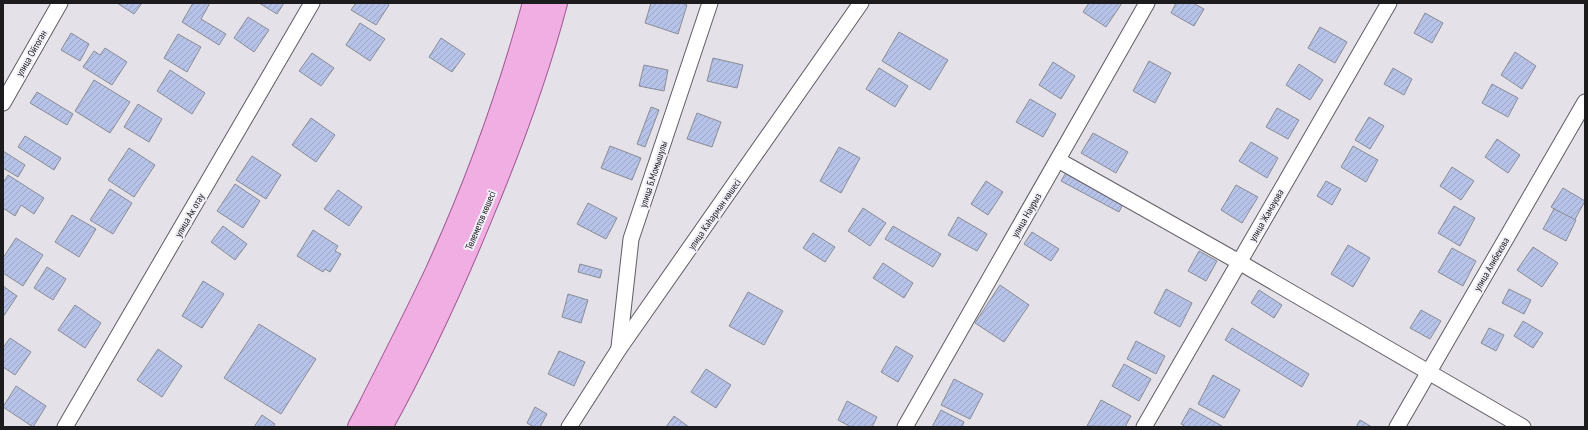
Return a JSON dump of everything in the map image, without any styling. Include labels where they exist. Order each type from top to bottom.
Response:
[{"type":"main road","name":"Төлеметов көшесі","points":[[359,427],[374,400],[436,272],[477,177],[509,88],[534,3]]},
{"type":"main road","name":"Төлеметов көшесі","points":[[381,427],[431,333],[453,285],[529,95],[556,3]]},
{"type":"street","name":"улица Ойтоган","points":[[3,103],[60,3]]},
{"type":"street","name":"улица Ак отау","points":[[65,427],[312,3]]},
{"type":"street","name":"улица Б.Момышулы","points":[[619,349],[631,239],[710,3]]},
{"type":"street","name":"улица Каһарман көшесі","points":[[569,427],[619,349],[861,3]]},
{"type":"street","name":"улица Наурыз","points":[[905,427],[1147,3]]},
{"type":"street","name":"улица Жамауова","points":[[1144,427],[1389,3]]},
{"type":"street","name":"улица Алибекова","points":[[1397,427],[1585,102]]},
{"type":"street","points":[[1058,160],[1239,262],[1523,427]]},
{"type":"building","points":[[117,3],[142,3],[134,14]]},
{"type":"building","points":[[193,3],[210,3],[201,19],[226,34],[219,45],[182,22]]},
{"type":"building","points":[[259,3],[284,3],[277,14]]},
{"type":"building","points":[[356,3],[387,3],[389,5],[376,25],[351,10]]},
{"type":"building","points":[[651,3],[682,3],[687,5],[678,34],[645,23]]},
{"type":"building","points":[[1089,3],[1122,3],[1106,27],[1083,12]]},
{"type":"building","points":[[1176,3],[1193,3],[1204,9],[1194,26],[1171,13]]},
{"type":"building","points":[[1425,13],[1443,23],[1432,43],[1414,33]]},
{"type":"building","points":[[248,17],[269,30],[254,52],[234,38]]},
{"type":"building","points":[[360,23],[385,39],[370,61],[346,45]]},
{"type":"building","points":[[1320,27],[1347,42],[1335,63],[1308,48]]},
{"type":"building","points":[[899,32],[948,60],[930,90],[882,61]]},
{"type":"building","points":[[71,33],[89,44],[80,61],[61,50]]},
{"type":"building","points":[[178,34],[201,47],[187,72],[164,58]]},
{"type":"building","points":[[441,38],[465,54],[452,72],[429,57]]},
{"type":"building","points":[[105,48],[127,62],[112,85],[83,67],[94,51],[100,55]]},
{"type":"building","points":[[1515,52],[1536,66],[1522,89],[1501,75]]},
{"type":"building","points":[[312,53],[334,68],[321,86],[299,71]]},
{"type":"building","points":[[713,58],[743,65],[737,88],[707,81]]},
{"type":"building","points":[[1149,61],[1171,73],[1155,103],[1133,91]]},
{"type":"building","points":[[1053,62],[1075,76],[1061,99],[1039,85]]},
{"type":"building","points":[[1299,64],[1323,80],[1310,100],[1286,85]]},
{"type":"building","points":[[644,65],[668,70],[664,91],[639,86]]},
{"type":"building","points":[[879,68],[908,86],[895,107],[866,89]]},
{"type":"building","points":[[1393,68],[1412,79],[1404,95],[1384,84]]},
{"type":"building","points":[[170,70],[205,93],[192,114],[157,91]]},
{"type":"building","points":[[94,80],[130,102],[110,133],[75,111]]},
{"type":"building","points":[[1492,84],[1518,98],[1508,117],[1482,103]]},
{"type":"building","points":[[37,92],[73,114],[67,125],[30,103]]},
{"type":"building","points":[[1030,99],[1056,114],[1043,137],[1016,122]]},
{"type":"building","points":[[138,104],[162,119],[149,142],[124,127]]},
{"type":"building","points":[[651,107],[659,110],[645,147],[637,144]]},
{"type":"building","points":[[1277,108],[1299,120],[1288,139],[1266,127]]},
{"type":"building","points":[[697,113],[721,122],[712,147],[687,139]]},
{"type":"building","points":[[1369,117],[1384,126],[1370,149],[1355,140]]},
{"type":"building","points":[[311,118],[335,135],[316,162],[292,145]]},
{"type":"building","points":[[1093,133],[1128,152],[1116,173],[1081,153]]},
{"type":"building","points":[[25,136],[61,158],[54,170],[18,147]]},
{"type":"building","points":[[1497,139],[1520,155],[1508,173],[1485,157]]},
{"type":"building","points":[[1251,142],[1278,158],[1267,178],[1239,161]]},
{"type":"building","points":[[610,146],[641,158],[632,180],[601,168]]},
{"type":"building","points":[[1353,146],[1378,160],[1366,182],[1341,167]]},
{"type":"building","points":[[839,147],[860,158],[841,193],[820,181]]},
{"type":"building","points":[[129,148],[155,165],[134,197],[108,180]]},
{"type":"building","points":[[3,151],[25,165],[18,177],[3,168]]},
{"type":"building","points":[[252,156],[281,175],[266,199],[236,180]]},
{"type":"building","points":[[1452,167],[1474,181],[1461,200],[1440,186]]},
{"type":"building","points":[[1068,169],[1125,200],[1119,212],[1061,181]]},
{"type":"building","points":[[8,175],[44,198],[34,214],[21,205],[15,216],[3,208],[3,183]]},
{"type":"building","points":[[986,181],[1003,192],[988,215],[971,204]]},
{"type":"building","points":[[1326,181],[1341,189],[1332,205],[1317,196]]},
{"type":"building","points":[[235,184],[260,201],[243,228],[217,211]]},
{"type":"building","points":[[1236,185],[1258,197],[1242,223],[1221,210]]},
{"type":"building","points":[[1563,188],[1585,201],[1574,221],[1551,207]]},
{"type":"building","points":[[110,189],[132,203],[113,234],[90,220]]},
{"type":"building","points":[[338,190],[362,207],[349,226],[324,209]]},
{"type":"building","points":[[588,203],[617,218],[606,239],[577,224]]},
{"type":"building","points":[[1454,206],[1475,218],[1460,246],[1438,233]]},
{"type":"building","points":[[863,208],[886,223],[870,246],[848,231]]},
{"type":"building","points":[[1554,209],[1576,220],[1566,241],[1543,229]]},
{"type":"building","points":[[72,215],[96,229],[79,257],[55,242]]},
{"type":"building","points":[[958,217],[987,234],[977,251],[948,235]]},
{"type":"building","points":[[223,226],[247,244],[235,260],[211,242]]},
{"type":"building","points":[[893,226],[941,254],[933,267],[885,239]]},
{"type":"building","points":[[313,230],[338,246],[335,251],[341,254],[330,272],[325,269],[323,272],[297,256]]},
{"type":"building","points":[[1032,232],[1059,249],[1051,261],[1024,244]]},
{"type":"building","points":[[813,233],[835,247],[825,262],[803,248]]},
{"type":"building","points":[[16,238],[43,255],[23,286],[3,273],[3,258]]},
{"type":"building","points":[[1348,245],[1370,258],[1353,287],[1331,274]]},
{"type":"building","points":[[1533,247],[1558,263],[1542,287],[1517,270]]},
{"type":"building","points":[[1452,248],[1476,261],[1463,286],[1438,272]]},
{"type":"building","points":[[1199,251],[1217,261],[1206,281],[1188,271]]},
{"type":"building","points":[[883,263],[913,283],[904,298],[873,278]]},
{"type":"building","points":[[580,264],[602,270],[600,278],[578,272]]},
{"type":"building","points":[[47,267],[66,279],[53,300],[34,288]]},
{"type":"building","points":[[203,281],[224,294],[202,328],[182,316]]},
{"type":"building","points":[[1000,285],[1029,305],[1004,342],[975,323]]},
{"type":"building","points":[[3,286],[17,296],[3,317]]},
{"type":"building","points":[[1166,289],[1192,303],[1180,327],[1154,313]]},
{"type":"building","points":[[1509,289],[1531,300],[1524,314],[1502,303]]},
{"type":"building","points":[[1259,290],[1282,305],[1274,318],[1251,303]]},
{"type":"building","points":[[748,292],[783,311],[764,345],[729,326]]},
{"type":"building","points":[[568,294],[588,300],[581,323],[562,317]]},
{"type":"building","points":[[75,305],[101,323],[85,348],[58,330]]},
{"type":"building","points":[[1421,310],[1441,321],[1430,339],[1410,328]]},
{"type":"building","points":[[1523,321],[1543,333],[1533,348],[1514,336]]},
{"type":"building","points":[[259,324],[316,359],[281,414],[224,378]]},
{"type":"building","points":[[1232,328],[1309,374],[1302,387],[1225,340]]},
{"type":"building","points":[[1489,328],[1504,335],[1496,351],[1481,343]]},
{"type":"building","points":[[10,338],[31,352],[15,375],[3,367],[3,348]]},
{"type":"building","points":[[1136,341],[1165,356],[1156,374],[1127,359]]},
{"type":"building","points":[[896,346],[913,356],[898,382],[881,372]]},
{"type":"building","points":[[158,349],[182,366],[162,397],[137,380]]},
{"type":"building","points":[[559,351],[585,362],[574,386],[548,374]]},
{"type":"building","points":[[1124,364],[1151,379],[1139,401],[1112,386]]},
{"type":"building","points":[[706,369],[731,385],[716,408],[691,392]]},
{"type":"building","points":[[1213,375],[1240,390],[1224,418],[1198,404]]},
{"type":"building","points":[[954,379],[983,394],[970,419],[941,405]]},
{"type":"building","points":[[16,386],[46,406],[33,427],[3,407]]},
{"type":"building","points":[[1101,400],[1131,416],[1125,427],[1087,426]]},
{"type":"building","points":[[847,401],[877,417],[872,427],[851,427],[838,420]]},
{"type":"building","points":[[535,407],[547,414],[540,427],[534,427],[527,423]]},
{"type":"building","points":[[1190,408],[1222,426],[1186,427],[1181,424]]},
{"type":"building","points":[[941,410],[964,422],[962,427],[932,427]]},
{"type":"building","points":[[262,415],[275,424],[273,427],[254,427]]},
{"type":"building","points":[[674,416],[689,427],[666,427]]},
{"type":"building","points":[[1360,420],[1372,427],[1356,427]]}]
